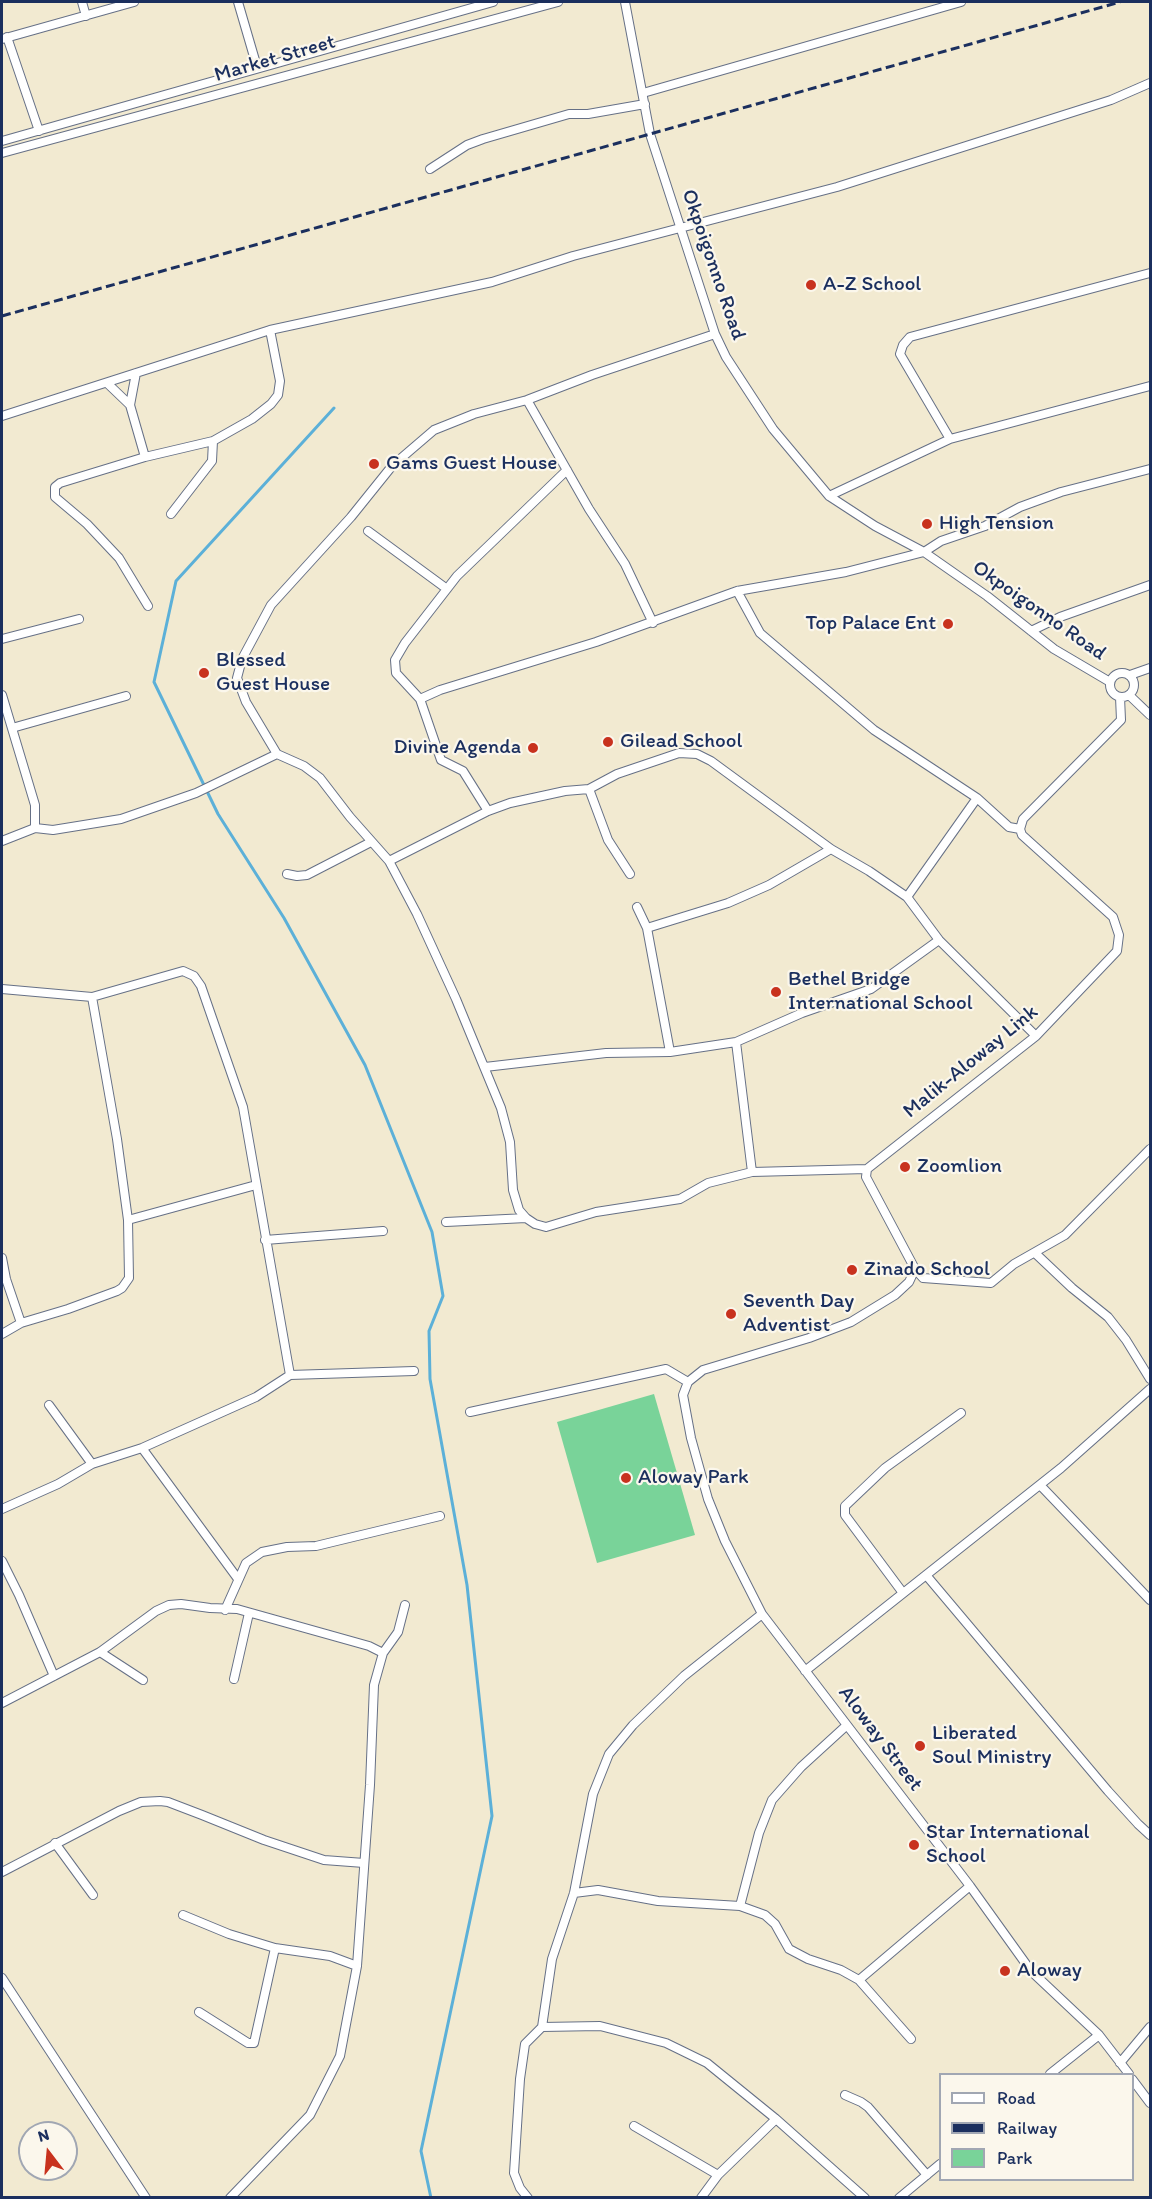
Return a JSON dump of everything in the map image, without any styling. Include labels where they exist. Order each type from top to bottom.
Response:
[{"type":"street","points":[[82,2],[86,16]]},
{"type":"street","points":[[39,131],[4,38],[134,2]]},
{"type":"street","points":[[238,2],[257,67]]},
{"type":"street","name":"Market Street","points":[[2,141],[492,2]]},
{"type":"street","name":"Market Street","points":[[2,153],[558,2]]},
{"type":"street","name":"Okpoigonno Road","points":[[625,2],[650,134],[715,334],[726,357],[773,429],[829,496],[875,526],[924,552],[1054,649],[1110,682]]},
{"type":"street","points":[[643,93],[961,2]]},
{"type":"street","points":[[2,416],[270,330],[492,282],[573,256],[855,181],[1111,100],[1150,83]]},
{"type":"street","points":[[430,169],[466,145],[483,139],[569,114],[588,114],[645,104]]},
{"type":"street","points":[[950,439],[900,354],[903,345],[910,337],[1150,273]]},
{"type":"street","points":[[148,606],[120,558],[87,524],[55,497],[54,491],[60,483],[145,457],[213,441],[252,419],[271,404],[278,395],[280,381],[270,330]]},
{"type":"street","points":[[715,334],[592,375],[527,400],[474,414],[434,430],[392,466],[351,518],[271,605],[242,659],[237,678],[246,702],[277,754],[304,766],[320,778],[370,842],[389,861],[417,914],[486,1066],[510,1142],[513,1190],[519,1210],[535,1224],[546,1227],[596,1212],[680,1199],[708,1183],[752,1172],[867,1169],[866,1178],[915,1269],[923,1278],[991,1283],[1014,1264],[1065,1235],[1150,1149]]},
{"type":"street","points":[[136,373],[130,405],[145,457]]},
{"type":"street","points":[[106,383],[130,405]]},
{"type":"street","points":[[829,496],[950,439],[1150,386]]},
{"type":"street","points":[[527,400],[589,509],[625,564],[653,622]]},
{"type":"street","points":[[171,514],[212,461],[213,441]]},
{"type":"street","points":[[420,699],[440,690],[653,622],[737,591],[846,572],[924,552],[941,541],[985,526],[1020,507],[1061,492],[1150,469]]},
{"type":"street","points":[[488,811],[463,771],[441,760],[420,699],[396,673],[395,660],[405,643],[447,589],[567,470]]},
{"type":"street","points":[[368,531],[447,589]]},
{"type":"street","points":[[1031,631],[1060,617],[1150,585]]},
{"type":"street","name":"Malik-Aloway Link","points":[[737,591],[760,633],[874,729],[977,798],[1009,827],[1020,829],[1022,835],[1113,917],[1119,935],[1117,951],[1036,1036],[867,1169]]},
{"type":"street","points":[[2,639],[79,619]]},
{"type":"street","points":[[1150,668],[1130,675],[1121,673],[1110,682],[1114,694],[1120,697],[1129,696],[1150,716]]},
{"type":"street","points":[[1129,696],[1135,686],[1130,675]]},
{"type":"street","points":[[2,695],[35,805],[35,828]]},
{"type":"street","points":[[12,728],[126,696]]},
{"type":"street","points":[[1020,829],[1023,819],[1121,720],[1120,697]]},
{"type":"street","points":[[389,861],[488,811],[510,803],[565,791],[589,789],[617,774],[644,764],[679,753],[697,754],[711,761],[831,849],[907,897],[939,940],[1036,1036]]},
{"type":"street","points":[[2,841],[35,828],[53,830],[105,822],[196,793],[277,754]]},
{"type":"street","points":[[589,789],[608,840],[630,874]]},
{"type":"street","points":[[907,897],[977,798]]},
{"type":"street","points":[[287,874],[297,876],[307,874],[370,842]]},
{"type":"street","points":[[647,928],[728,903],[769,885],[831,849]]},
{"type":"street","points":[[637,907],[647,928],[670,1052]]},
{"type":"street","points":[[486,1066],[606,1053],[670,1052],[736,1042],[802,1012],[871,989],[939,940]]},
{"type":"street","points":[[2,989],[92,997],[183,971],[194,976],[201,986],[243,1107],[290,1375]]},
{"type":"street","points":[[2,1334],[21,1323],[68,1309],[122,1288],[129,1278],[128,1220],[117,1139],[92,997]]},
{"type":"street","points":[[736,1042],[752,1172]]},
{"type":"street","points":[[128,1220],[256,1185]]},
{"type":"street","points":[[446,1222],[526,1218]]},
{"type":"street","points":[[265,1240],[383,1231]]},
{"type":"street","points":[[1035,1253],[1072,1288],[1108,1317],[1126,1340],[1150,1379]]},
{"type":"street","points":[[2,1258],[6,1279],[21,1323]]},
{"type":"street","points":[[470,1412],[666,1369],[688,1382],[703,1370],[809,1338],[851,1322],[895,1295],[909,1282],[915,1269]]},
{"type":"street","points":[[2,1509],[58,1484],[92,1464],[142,1448],[256,1397],[290,1375],[414,1371]]},
{"type":"street","name":"Aloway Street","points":[[688,1382],[683,1395],[691,1438],[708,1499],[725,1541],[762,1614],[970,1886],[1031,1971],[1099,2035],[1128,2073]]},
{"type":"street","points":[[805,1671],[1040,1485],[1150,1389]]},
{"type":"street","points":[[49,1406],[92,1464]]},
{"type":"street","points":[[903,1593],[845,1515],[844,1506],[885,1468],[961,1413]]},
{"type":"street","points":[[142,1448],[238,1579]]},
{"type":"street","points":[[1040,1485],[1150,1600]]},
{"type":"street","points":[[225,1610],[246,1563],[262,1552],[287,1547],[316,1546],[440,1516]]},
{"type":"street","points":[[2,1561],[54,1676]]},
{"type":"street","points":[[926,1575],[1108,1791],[1137,1824],[1150,1835]]},
{"type":"street","points":[[2,1703],[100,1652],[156,1611],[169,1605],[237,1609],[369,1646],[383,1653]]},
{"type":"street","points":[[230,2198],[310,2115],[340,2056],[357,1966],[374,1685],[383,1653],[398,1632],[405,1605]]},
{"type":"street","points":[[234,1679],[249,1613]]},
{"type":"street","points":[[528,2198],[520,2188],[514,2173],[520,2079],[525,2044],[542,2027],[552,1959],[574,1893],[594,1794],[609,1754],[633,1725],[684,1676],[762,1614]]},
{"type":"street","points":[[100,1652],[143,1680]]},
{"type":"street","points":[[740,1906],[759,1833],[772,1800],[801,1767],[847,1725]]},
{"type":"street","points":[[2,1872],[55,1843],[141,1802],[160,1801],[324,1860],[364,1863]]},
{"type":"street","points":[[55,1843],[93,1895]]},
{"type":"street","points":[[859,1980],[970,1886]]},
{"type":"street","points":[[574,1893],[598,1890],[658,1901],[740,1906],[765,1915],[775,1924],[789,1949],[808,1959],[841,1970],[859,1980],[911,2039]]},
{"type":"street","points":[[183,1915],[229,1934],[275,1948],[330,1956],[357,1966]]},
{"type":"street","points":[[199,2012],[248,2043],[254,2043],[275,1948]]},
{"type":"street","points":[[2,1978],[146,2198]]},
{"type":"street","points":[[542,2027],[600,2026],[666,2043],[707,2063],[776,2119],[865,2198]]},
{"type":"street","points":[[1120,2063],[1150,2027]]},
{"type":"street","points":[[1051,2073],[1099,2035]]},
{"type":"street","points":[[1134,2082],[1150,2103]]},
{"type":"street","points":[[845,2095],[868,2108],[927,2175]]},
{"type":"street","points":[[701,2198],[718,2175],[776,2119]]},
{"type":"street","points":[[634,2126],[718,2175]]},
{"type":"street","points":[[899,2198],[939,2165]]},
{"type":"green space","name":"Aloway Park","points":[[654,1394],[695,1535],[597,1563],[557,1422]]},
{"type":"waterway","points":[[334,408],[176,581],[154,682],[218,814],[284,918],[365,1065],[432,1232],[443,1296],[429,1331],[430,1379],[467,1585],[492,1816],[421,2151],[431,2198]]},
{"type":"railway","points":[[2,316],[1120,2]]},
{"type":"place","name":"A-Z School","points":[[811,285]]},
{"type":"place","name":"Gams Guest House","points":[[374,464]]},
{"type":"place","name":"High Tension","points":[[927,524]]},
{"type":"place","name":"Top Palace Ent","points":[[948,624]]},
{"type":"place","name":"Blessed Guest House","points":[[204,673]]},
{"type":"place","name":"Gilead School","points":[[608,742]]},
{"type":"place","name":"Divine Agenda","points":[[533,748]]},
{"type":"place","name":"Bethel Bridge International School","points":[[776,992]]},
{"type":"place","name":"Zoomlion","points":[[905,1167]]},
{"type":"place","name":"Zinado School","points":[[852,1270]]},
{"type":"place","name":"Seventh Day Adventist","points":[[731,1314]]},
{"type":"place","name":"Aloway Park","points":[[626,1478]]},
{"type":"place","name":"Liberated Soul Ministry","points":[[920,1746]]},
{"type":"place","name":"Star International School","points":[[914,1845]]},
{"type":"place","name":"Aloway","points":[[1005,1971]]}]
